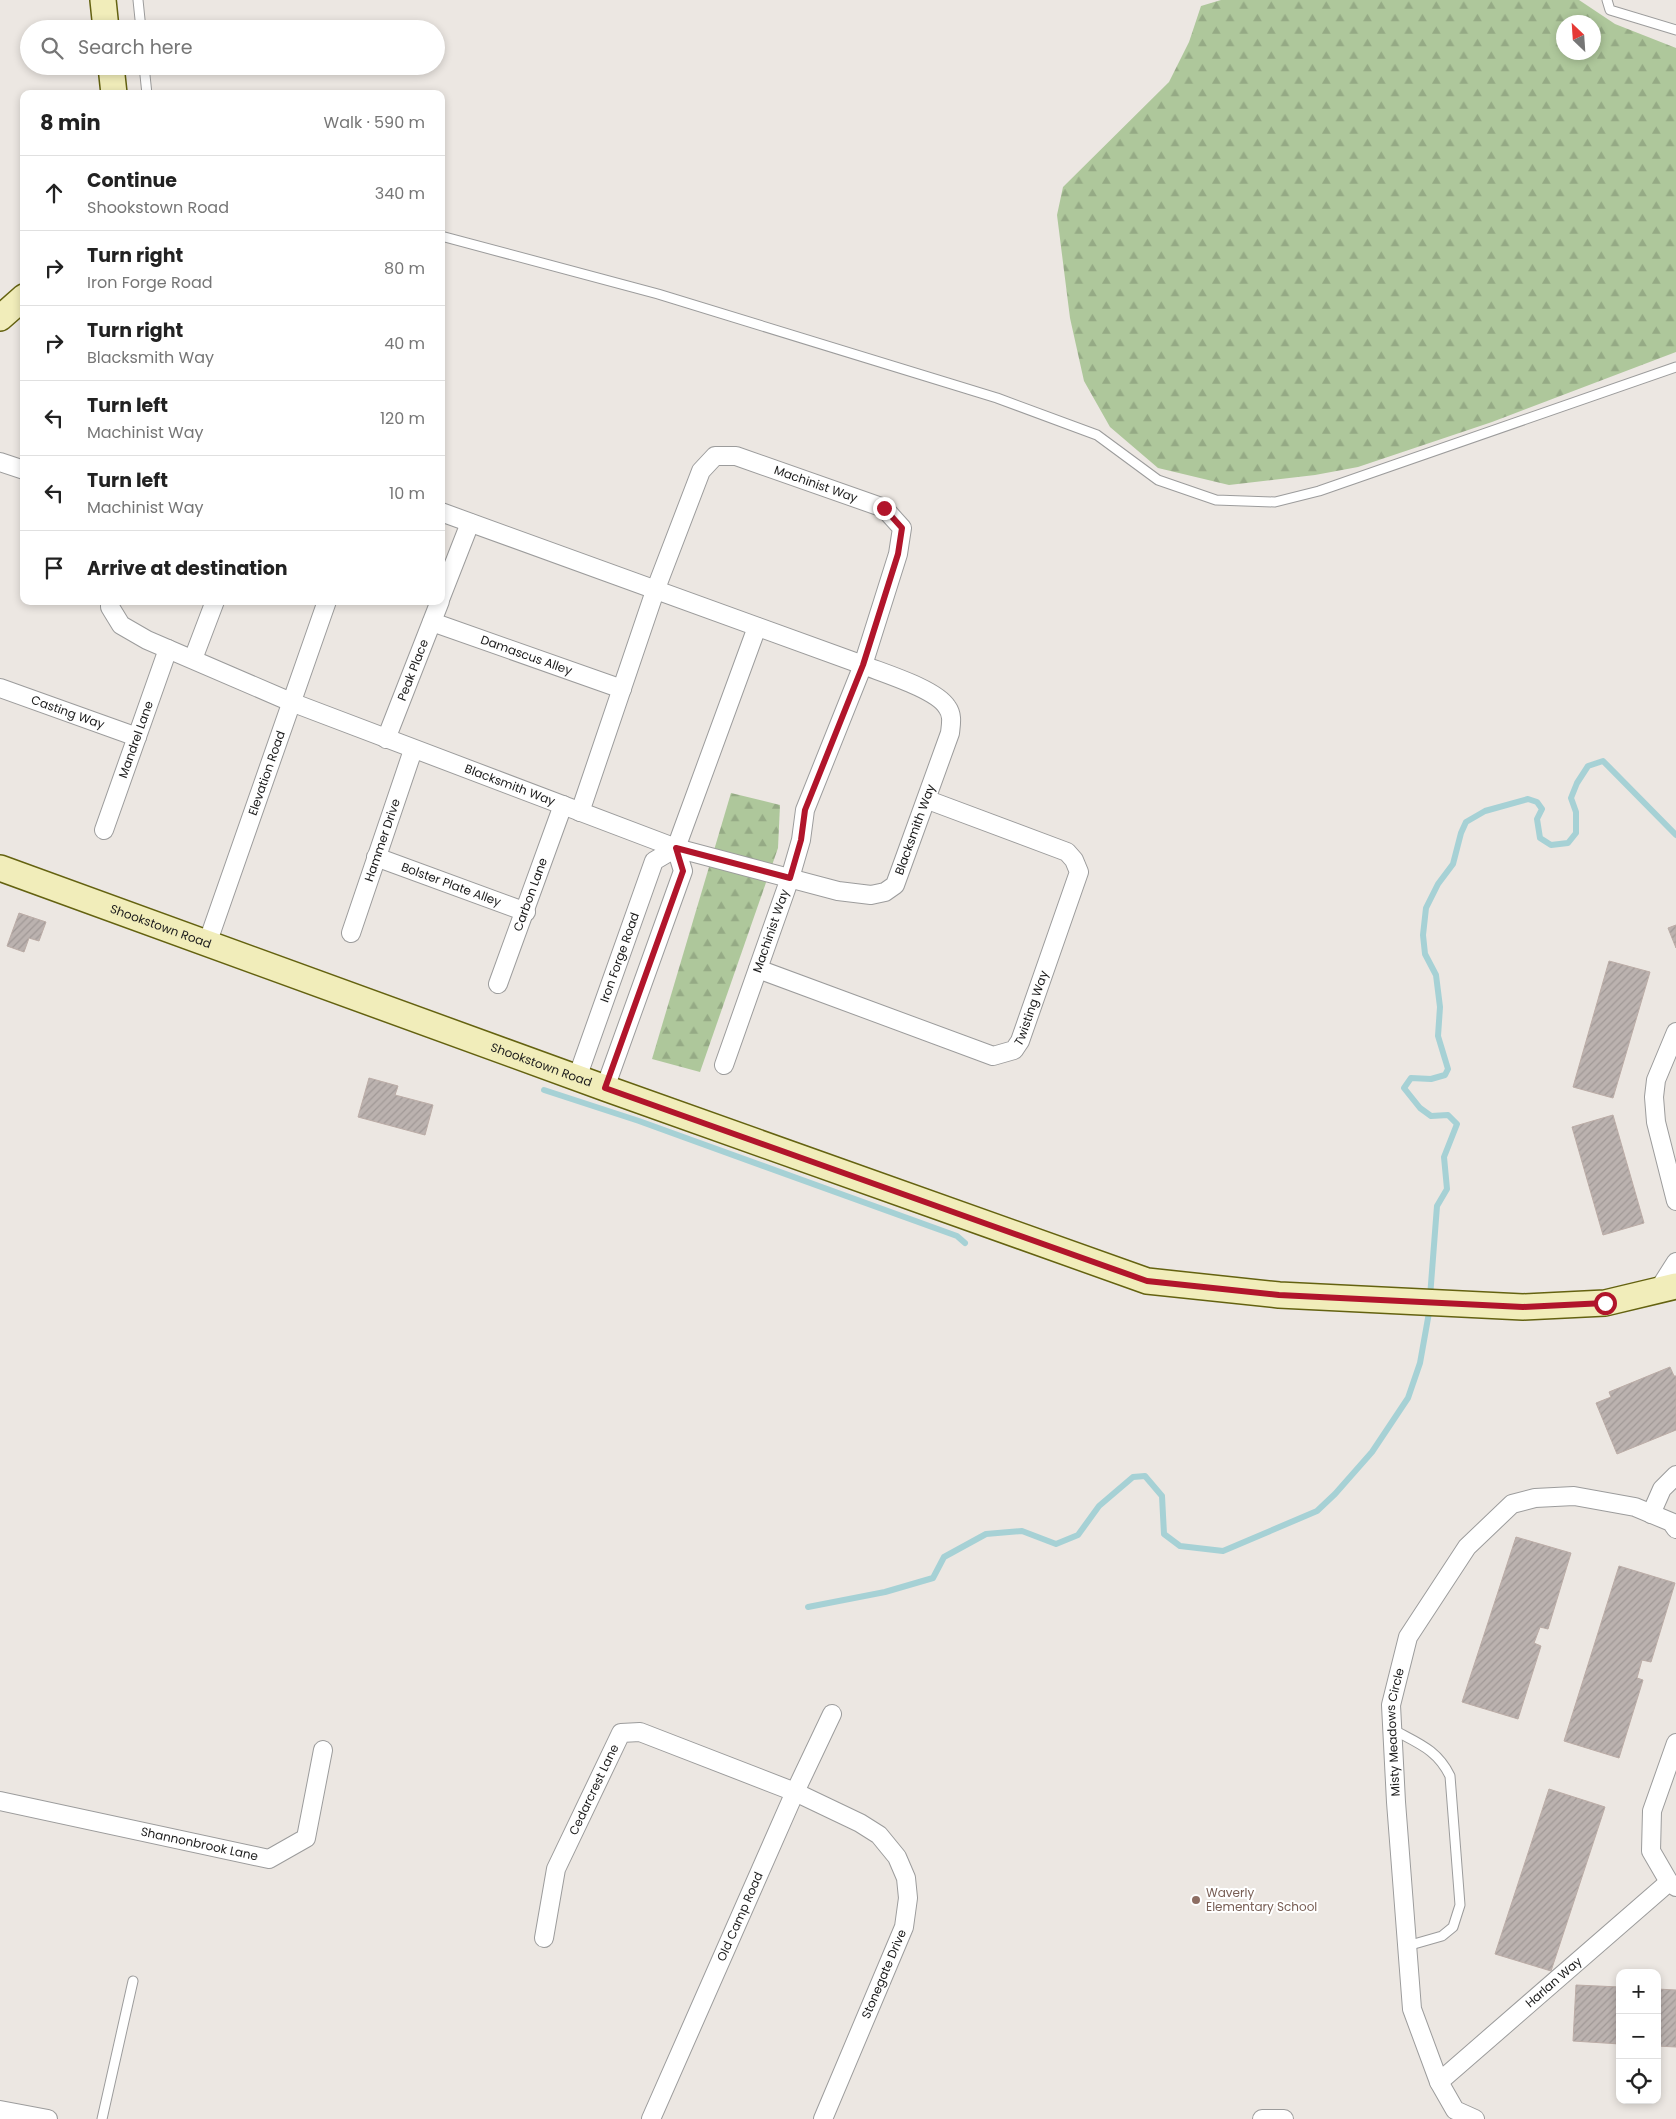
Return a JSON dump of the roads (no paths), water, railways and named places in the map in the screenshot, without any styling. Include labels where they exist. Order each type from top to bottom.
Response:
[{"type":"street","points":[[103,0],[105,20]]},
{"type":"street","points":[[112,75],[114,90]]},
{"type":"street","points":[[0,318],[20,300]]},
{"type":"street","name":"Machinist Way","points":[[580,812],[655,591],[701,471],[715,456],[736,456],[884,508],[902,528],[898,554],[863,665],[805,810],[801,840],[790,878],[724,1065]]},
{"type":"street","points":[[0,462],[20,469]]},
{"type":"street","name":"Blacksmith Way","points":[[110,605],[121,625],[147,640],[291,702],[676,848],[838,891],[872,895],[885,892],[895,885],[928,800],[950,733],[952,719],[947,706],[939,698],[918,687],[863,665],[445,514]]},
{"type":"street","points":[[445,587],[470,523]]},
{"type":"street","points":[[193,659],[213,605]]},
{"type":"street","name":"Elevation Road","points":[[207,944],[326,605]]},
{"type":"street","name":"Peak Place","points":[[386,739],[438,605]]},
{"type":"street","name":"Damascus Alley","points":[[432,622],[622,689]]},
{"type":"street","points":[[605,1088],[683,871],[676,848],[757,627]]},
{"type":"street","name":"Mandrel Lane","points":[[104,830],[168,648]]},
{"type":"street","name":"Casting Way","points":[[0,688],[137,737]]},
{"type":"street","name":"Hammer Drive","points":[[351,933],[414,750]]},
{"type":"street","name":"Twisting Way","points":[[758,969],[993,1056],[1014,1050],[1020,1040],[1079,872],[1074,860],[1066,852],[928,800]]},
{"type":"street","name":"Carbon Lane","points":[[498,984],[526,912],[563,805]]},
{"type":"street","name":"Iron Forge Road","points":[[577,1078],[654,861],[676,848]]},
{"type":"street","name":"Bolster Plate Alley","points":[[376,857],[526,912]]},
{"type":"street","name":"Shookstown Road","points":[[0,868],[577,1078],[1147,1281],[1279,1295],[1523,1307],[1605,1303],[1666,1289]]},
{"type":"street","points":[[1676,1032],[1656,1080],[1654,1096],[1656,1122],[1676,1201]]},
{"type":"street","points":[[1666,1289],[1676,1262]]},
{"type":"street","points":[[1651,1514],[1662,1489],[1676,1476]]},
{"type":"street","name":"Misty Meadows Circle","points":[[1475,2119],[1455,2110],[1439,2082],[1412,2009],[1391,1705],[1408,1637],[1467,1546],[1512,1504],[1536,1498],[1574,1496],[1636,1507],[1671,1522],[1676,1529]]},
{"type":"street","name":"Old Camp Road","points":[[651,2119],[794,1792],[832,1714]]},
{"type":"street","name":"Cedarcrest Lane","points":[[544,1938],[556,1869],[621,1734],[640,1732],[794,1792]]},
{"type":"street","name":"Harlan Way","points":[[1439,2082],[1673,1885],[1651,1851],[1652,1811],[1676,1743]]},
{"type":"street","name":"Shannonbrook Lane","points":[[0,1801],[269,1859],[306,1838],[323,1750]]},
{"type":"street","name":"Stonegate Drive","points":[[794,1792],[860,1823],[878,1835],[897,1857],[906,1878],[908,1898],[904,1927],[823,2119]]},
{"type":"street","points":[[0,2110],[48,2119]]},
{"type":"street","points":[[1262,2119],[1284,2119]]},
{"type":"lane","points":[[138,0],[139,20]]},
{"type":"lane","points":[[1607,0],[1610,10],[1676,30]]},
{"type":"lane","points":[[145,75],[147,90]]},
{"type":"lane","points":[[445,237],[658,294],[997,398],[1097,435],[1158,480],[1216,500],[1275,502],[1319,491],[1676,367]]},
{"type":"lane","points":[[1392,1730],[1430,1750],[1443,1762],[1450,1776],[1460,1905],[1453,1927],[1442,1936],[1407,1946]]},
{"type":"lane","points":[[102,2119],[133,1981]]},
{"type":"waterway","points":[[1430,1297],[1437,1206],[1447,1189],[1444,1157],[1457,1124],[1448,1115],[1431,1116],[1420,1108],[1404,1088],[1411,1078],[1431,1079],[1445,1075],[1448,1069],[1438,1036],[1440,1007],[1436,975],[1425,954],[1423,935],[1426,908],[1438,884],[1453,864],[1461,833],[1466,822],[1485,811],[1528,799],[1537,802],[1542,809],[1537,819],[1540,838],[1551,845],[1568,843],[1576,833],[1576,812],[1571,798],[1577,783],[1588,766],[1603,761],[1676,835]]},
{"type":"waterway","points":[[544,1090],[639,1121],[957,1236],[965,1243]]},
{"type":"waterway","points":[[808,1607],[885,1592],[933,1578],[944,1557],[986,1534],[1022,1531],[1056,1544],[1078,1535],[1099,1506],[1133,1477],[1145,1476],[1162,1496],[1164,1534],[1180,1546],[1223,1551],[1317,1511],[1335,1494],[1372,1452],[1408,1398],[1420,1363],[1430,1307]]},
{"type":"place","name":"Waverly Elementary School","points":[[1196,1900]]}]
